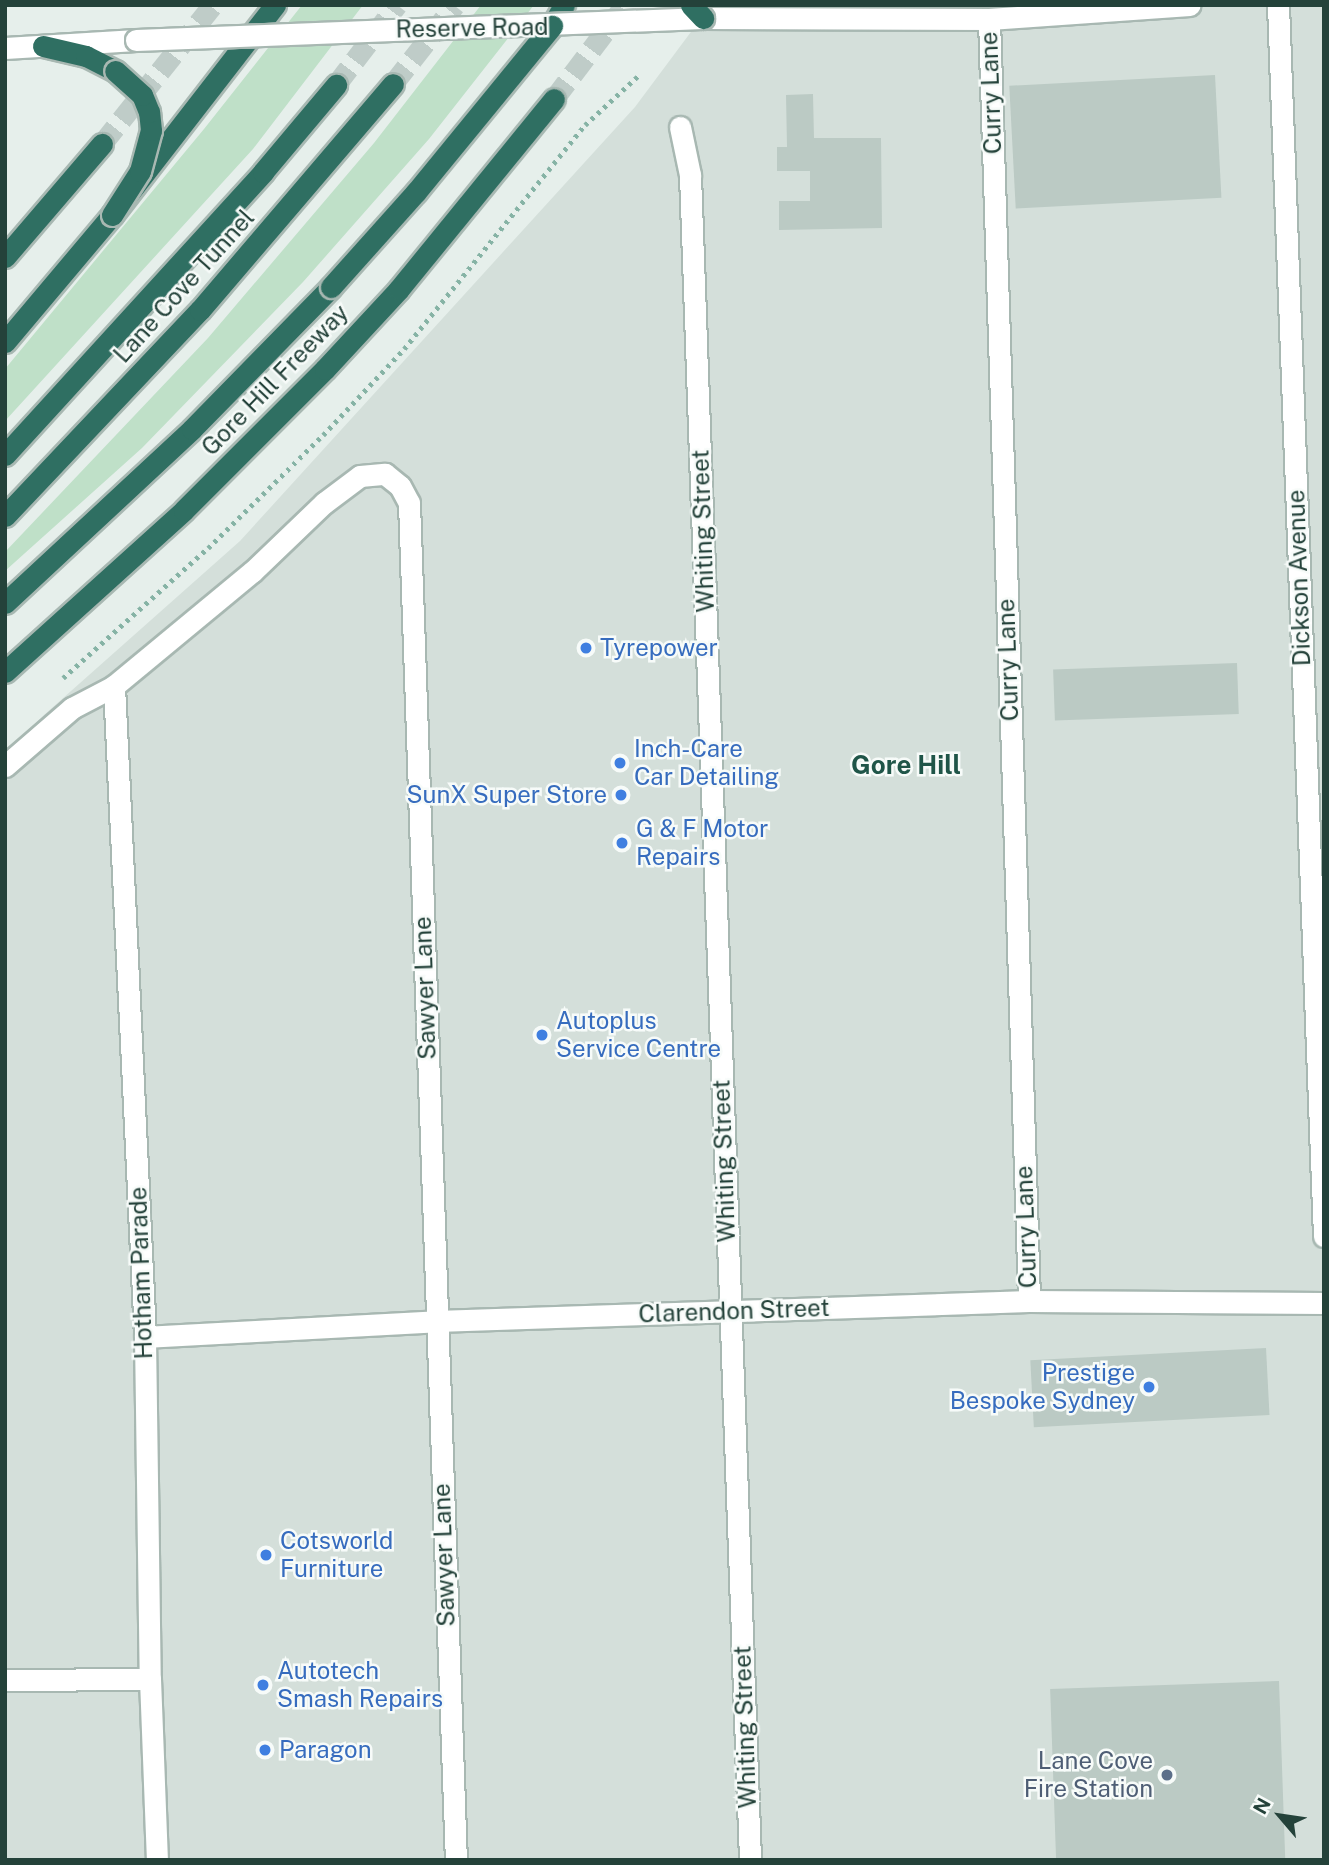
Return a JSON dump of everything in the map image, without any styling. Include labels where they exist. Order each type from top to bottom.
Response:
[{"type":"highway","points":[[12,335],[112,215],[275,5]]},
{"type":"highway","points":[[5,603],[192,429],[331,287],[416,191],[552,26],[565,5]]},
{"type":"highway","points":[[43,46],[86,56],[115,71],[142,94],[152,130],[140,171],[112,215]]},
{"type":"highway","name":"Lane Cove Tunnel","points":[[5,516],[200,310],[393,83]]},
{"type":"highway","name":"Lane Cove Tunnel","points":[[5,455],[263,173],[336,85]]},
{"type":"highway","name":"Gore Hill Freeway","points":[[5,672],[184,510],[325,369],[399,289],[554,99]]},
{"type":"highway","points":[[5,257],[102,144]]},
{"type":"street","name":"Reserve Road","points":[[5,48],[252,35],[552,26],[697,12],[989,19],[1191,5]]},
{"type":"street","name":"Dickson Avenue","points":[[1278,5],[1324,1236]]},
{"type":"street","name":"Curry Lane","points":[[989,19],[1029,1301]]},
{"type":"street","name":"Whiting Street","points":[[680,127],[690,175],[750,1860]]},
{"type":"street","name":"Sawyer Lane","points":[[5,766],[72,708],[114,686],[252,572],[324,503],[360,476],[385,474],[400,486],[408,503],[456,1860]]},
{"type":"street","name":"Hotham Parade","points":[[114,686],[145,1337],[150,1679],[157,1860]]},
{"type":"street","name":"Clarendon Street","points":[[145,1337],[436,1321],[1029,1301],[1324,1303]]},
{"type":"street","points":[[5,1680],[150,1679]]},
{"type":"path","points":[[58,682],[208,548],[332,426],[404,349],[585,125],[640,74]]},
{"type":"shaded area","points":[[711,5],[1324,5],[1324,1860],[5,1860],[5,754],[44,715],[240,541],[635,107]]},
{"type":"green space","points":[[302,5],[363,5],[253,149],[5,421],[5,369],[204,129]]},
{"type":"green space","points":[[481,5],[534,5],[429,139],[303,282],[142,448],[5,571],[5,552],[208,338],[374,143]]},
{"type":"building","points":[[1215,75],[1221,198],[1016,209],[1009,86]]},
{"type":"building","points":[[813,94],[814,138],[881,138],[882,228],[779,230],[779,201],[810,201],[810,171],[777,171],[777,147],[787,147],[786,95]]},
{"type":"building","points":[[1237,663],[1239,714],[1055,720],[1053,669]]},
{"type":"building","name":"Prestige Bespoke Sydney","points":[[1266,1348],[1270,1415],[1034,1427],[1030,1360]]},
{"type":"building","name":"Lane Cove Fire Station","points":[[1279,1681],[1285,1860],[1056,1860],[1050,1689]]},
{"type":"tunnel","points":[[102,144],[213,5]]},
{"type":"tunnel","points":[[336,85],[397,5]]},
{"type":"tunnel","points":[[393,84],[455,5]]},
{"type":"tunnel","points":[[554,99],[625,5]]},
{"type":"place","name":"Tyrepower","points":[[586,648]]},
{"type":"place","name":"Inch-Care Car Detailing","points":[[620,763]]},
{"type":"place","name":"SunX Super Store","points":[[621,795]]},
{"type":"place","name":"G & F Motor Repairs","points":[[622,843]]},
{"type":"place","name":"Autoplus Service Centre","points":[[542,1035]]},
{"type":"place","name":"Prestige Bespoke Sydney","points":[[1149,1387]]},
{"type":"place","name":"Cotsworld Furniture","points":[[266,1555]]},
{"type":"place","name":"Autotech Smash Repairs","points":[[263,1685]]},
{"type":"place","name":"Paragon","points":[[265,1750]]},
{"type":"place","name":"Lane Cove Fire Station","points":[[1167,1775]]},
{"type":"district","name":"Gore Hill","points":[[906,765]]}]
